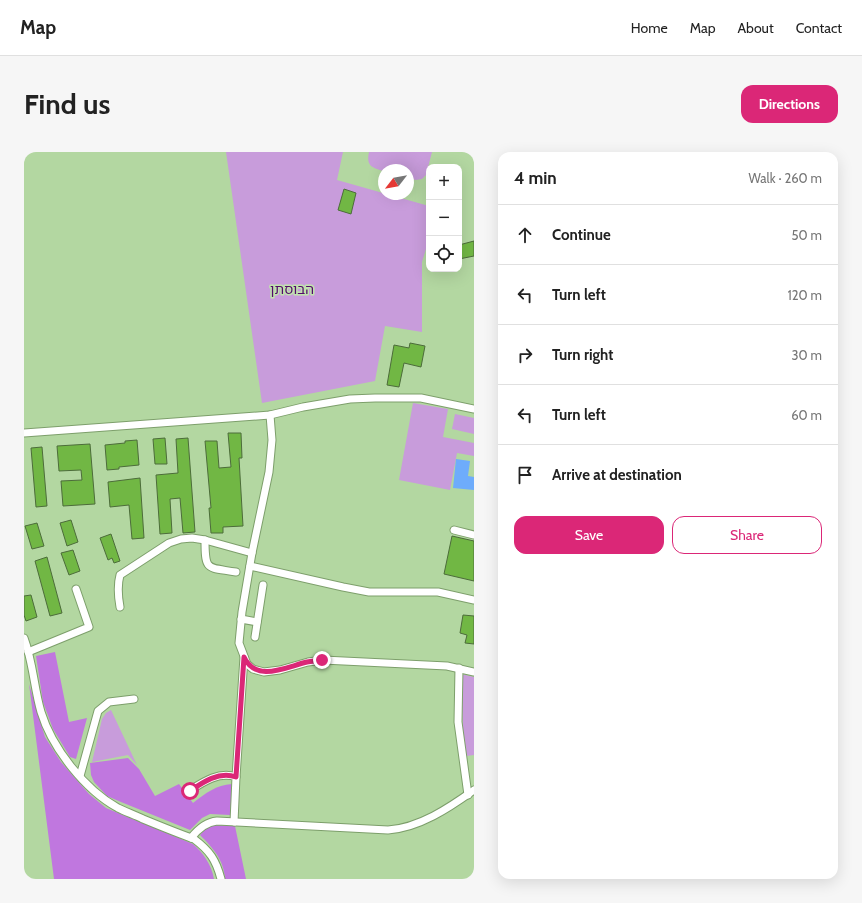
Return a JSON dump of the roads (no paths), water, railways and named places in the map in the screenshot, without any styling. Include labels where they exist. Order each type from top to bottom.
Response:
[{"type":"street","points":[[24,433],[270,415],[303,407],[350,399],[421,398],[474,409]]},
{"type":"street","points":[[270,415],[272,440],[269,472],[252,553],[241,619],[239,643],[247,664],[264,672],[280,670],[308,662],[322,660],[459,668],[474,672]]},
{"type":"street","points":[[454,530],[474,535]]},
{"type":"street","points":[[120,607],[118,583],[120,575],[169,543],[180,539],[192,538],[205,540],[252,553]]},
{"type":"street","points":[[205,540],[205,559],[207,565],[212,568],[236,572]]},
{"type":"street","points":[[250,566],[369,592],[438,592],[474,600]]},
{"type":"street","points":[[255,637],[263,584]]},
{"type":"street","points":[[28,652],[89,627],[76,589]]},
{"type":"street","points":[[241,619],[257,622]]},
{"type":"street","points":[[24,638],[41,712],[47,729],[57,746],[80,776],[104,799],[119,809],[191,838],[204,847],[216,863],[221,879]]},
{"type":"street","points":[[234,822],[244,657]]},
{"type":"street","points":[[191,838],[195,833],[210,822],[388,830],[402,829],[445,810],[471,793],[458,722],[459,668]]},
{"type":"street","points":[[80,776],[98,711],[109,702],[134,699]]},
{"type":"street","points":[[190,791],[207,780],[231,775],[236,777]]},
{"type":"water","points":[[456,459],[470,461],[468,476],[474,477],[474,490],[453,488]]},
{"type":"park label","name":"הבוסתן","points":[[292,289]]}]
